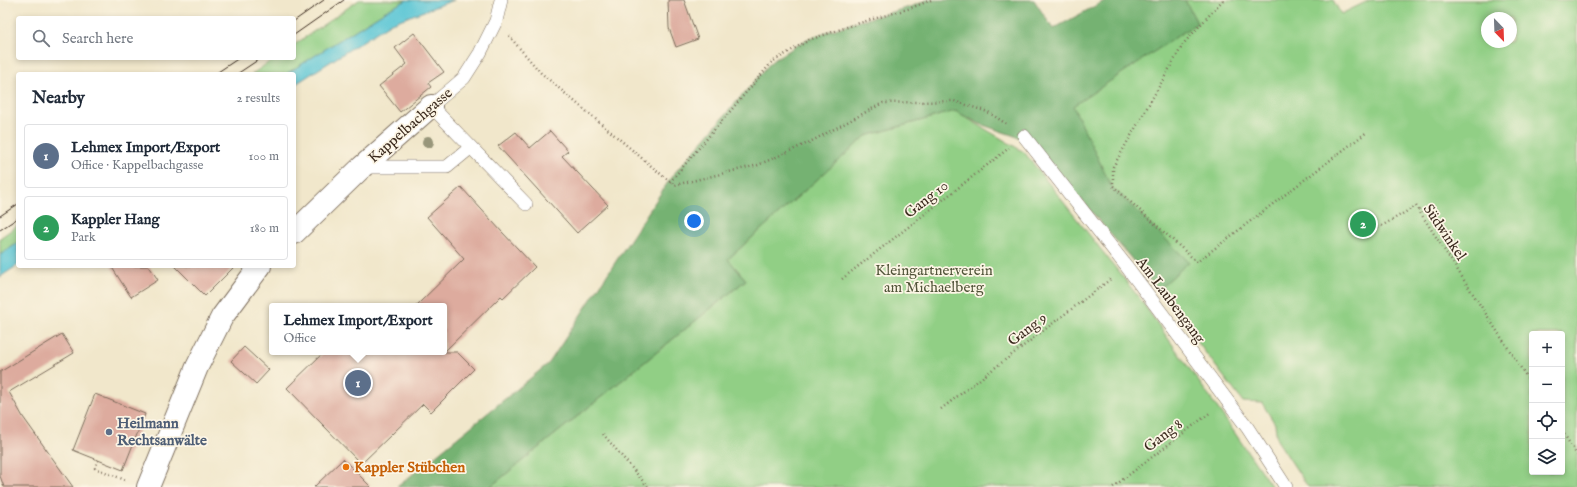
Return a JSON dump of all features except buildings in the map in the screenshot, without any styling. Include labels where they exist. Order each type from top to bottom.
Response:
[{"type":"street","name":"Kappelbachgasse","points":[[296,231],[362,168],[431,106]]},
{"type":"street","points":[[148,487],[198,367],[222,317],[259,268]]},
{"type":"lane","name":"Kappelbachgasse","points":[[431,106],[464,78],[480,53],[496,21],[501,0]]},
{"type":"lane","points":[[431,106],[470,148],[526,204]]},
{"type":"lane","name":"Am Laubengang","points":[[1024,136],[1127,267],[1227,400],[1247,427],[1286,487]]},
{"type":"lane","points":[[362,168],[447,167],[470,148]]},
{"type":"path","points":[[670,182],[772,62],[809,40],[911,8],[931,0]]},
{"type":"path","points":[[1223,0],[1184,43],[1113,167],[1113,186],[1197,262],[1367,132]]},
{"type":"path","points":[[496,21],[542,73],[675,185],[758,165],[808,143],[883,102],[954,101],[988,112],[1024,136]]},
{"type":"path","name":"Gang 10","points":[[842,279],[1024,136]]},
{"type":"path","name":"Südwinkel","points":[[1371,232],[1416,206],[1529,380]]},
{"type":"path","name":"Gang 9","points":[[941,409],[1127,267]]},
{"type":"path","name":"Gang 8","points":[[1113,487],[1227,400]]},
{"type":"path","points":[[603,434],[648,487]]},
{"type":"path","points":[[1565,436],[1577,455]]},
{"type":"path","points":[[98,460],[94,468],[106,472]]},
{"type":"green space","points":[[359,0],[407,0],[384,12],[289,72],[255,72],[272,60],[296,60],[296,44]]},
{"type":"green space","points":[[927,0],[1034,0],[1053,29],[1106,0],[1185,0],[1197,23],[1073,106],[1111,186],[1189,262],[1158,290],[1032,142],[980,124],[955,111],[866,136],[728,259],[746,280],[490,487],[397,487],[549,363],[672,176],[772,61],[809,38],[856,22],[913,6]]},
{"type":"green space","points":[[1185,0],[1333,0],[1341,14],[1370,0],[1577,0],[1577,487],[1308,487],[1277,440],[1275,424],[1262,403],[1243,402],[1158,290],[1188,262],[1111,186],[1072,106],[1197,23]]},
{"type":"green space","name":"Kleingartnerverein am Michaelberg","points":[[955,111],[1024,152],[1140,299],[1272,487],[490,487],[746,280],[728,259],[866,136]]},
{"type":"green space","points":[[16,226],[16,244],[0,255],[0,238]]},
{"type":"water","points":[[407,0],[454,0],[391,23],[296,84],[296,72],[289,72],[384,12]]},
{"type":"water","points":[[16,244],[16,266],[0,277],[0,255]]},
{"type":"tram line","points":[[296,20],[324,0]]},
{"type":"tram line","points":[[296,34],[344,0]]},
{"type":"tram line","points":[[218,72],[236,60]]},
{"type":"tram line","points":[[240,72],[258,60]]},
{"type":"tram line","points":[[0,216],[16,205]]},
{"type":"tram line","points":[[0,230],[16,219]]},
{"type":"place","name":"Kappler Hang","points":[[1363,224]]},
{"type":"place","name":"Lehmex Import/Export","points":[[358,383]]},
{"type":"place","name":"Heilmann Rechtsanwälte","points":[[109,432]]},
{"type":"place","name":"Kappler Stübchen","points":[[346,467]]}]
